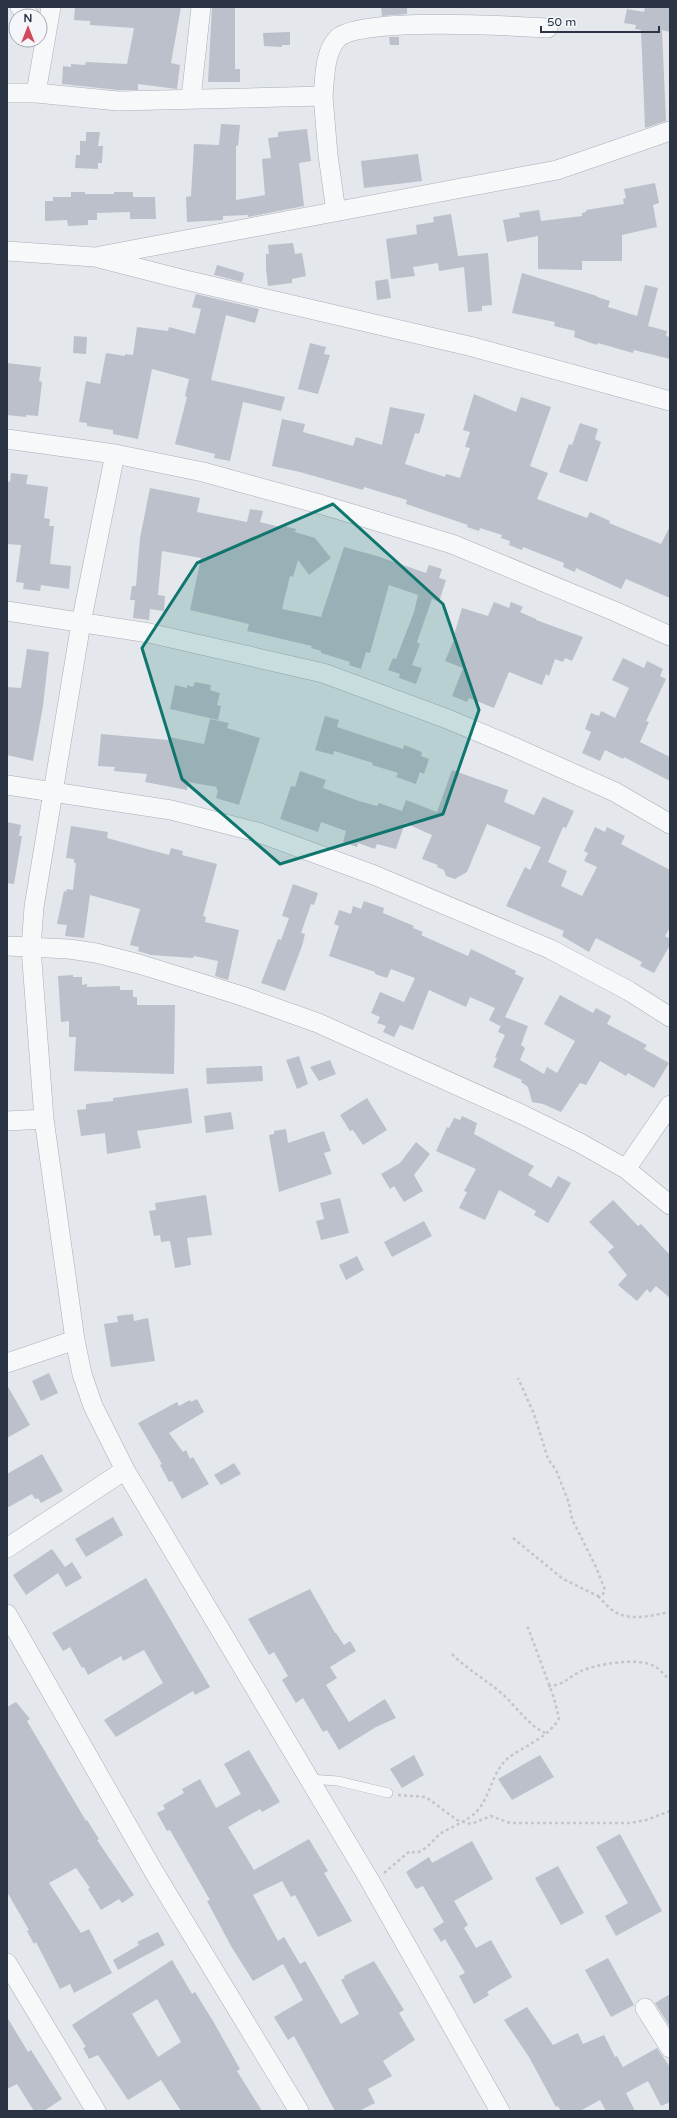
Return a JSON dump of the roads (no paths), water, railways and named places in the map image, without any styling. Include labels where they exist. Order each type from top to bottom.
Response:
[{"type":"street","points":[[48,20],[52,7]]},
{"type":"street","points":[[191,98],[201,7]]},
{"type":"street","points":[[336,212],[328,155],[324,96],[325,72],[330,50],[338,38],[348,32],[378,28],[470,23],[548,28]]},
{"type":"street","points":[[36,93],[42,48]]},
{"type":"street","points":[[7,93],[36,93],[118,101],[191,98],[324,96]]},
{"type":"street","points":[[95,257],[557,170],[670,131]]},
{"type":"street","points":[[7,251],[95,257],[181,279],[469,346],[670,401]]},
{"type":"street","points":[[7,439],[115,454],[203,472],[452,544],[614,610],[670,636]]},
{"type":"street","points":[[115,454],[81,623],[34,907],[31,948],[44,1119],[75,1340],[82,1374],[93,1406],[125,1470],[370,1882],[494,2109]]},
{"type":"street","points":[[7,611],[149,633],[324,673],[445,718],[514,747],[614,792],[670,824]]},
{"type":"street","points":[[7,784],[54,790],[171,810],[257,832],[337,861],[451,906],[550,949],[629,991],[670,1017]]},
{"type":"street","points":[[7,946],[89,952],[139,964],[242,996],[318,1023],[521,1114],[580,1143],[626,1169],[670,1206]]},
{"type":"street","points":[[626,1169],[670,1105]]},
{"type":"street","points":[[7,1121],[44,1119]]},
{"type":"street","points":[[7,1363],[75,1340]]},
{"type":"street","points":[[7,1548],[125,1470]]},
{"type":"street","points":[[7,1614],[154,1872],[299,2111]]},
{"type":"street","points":[[7,1963],[96,2111]]},
{"type":"street","points":[[645,2008],[670,2048]]},
{"type":"lane","points":[[309,1779],[338,1781],[388,1793]]}]
